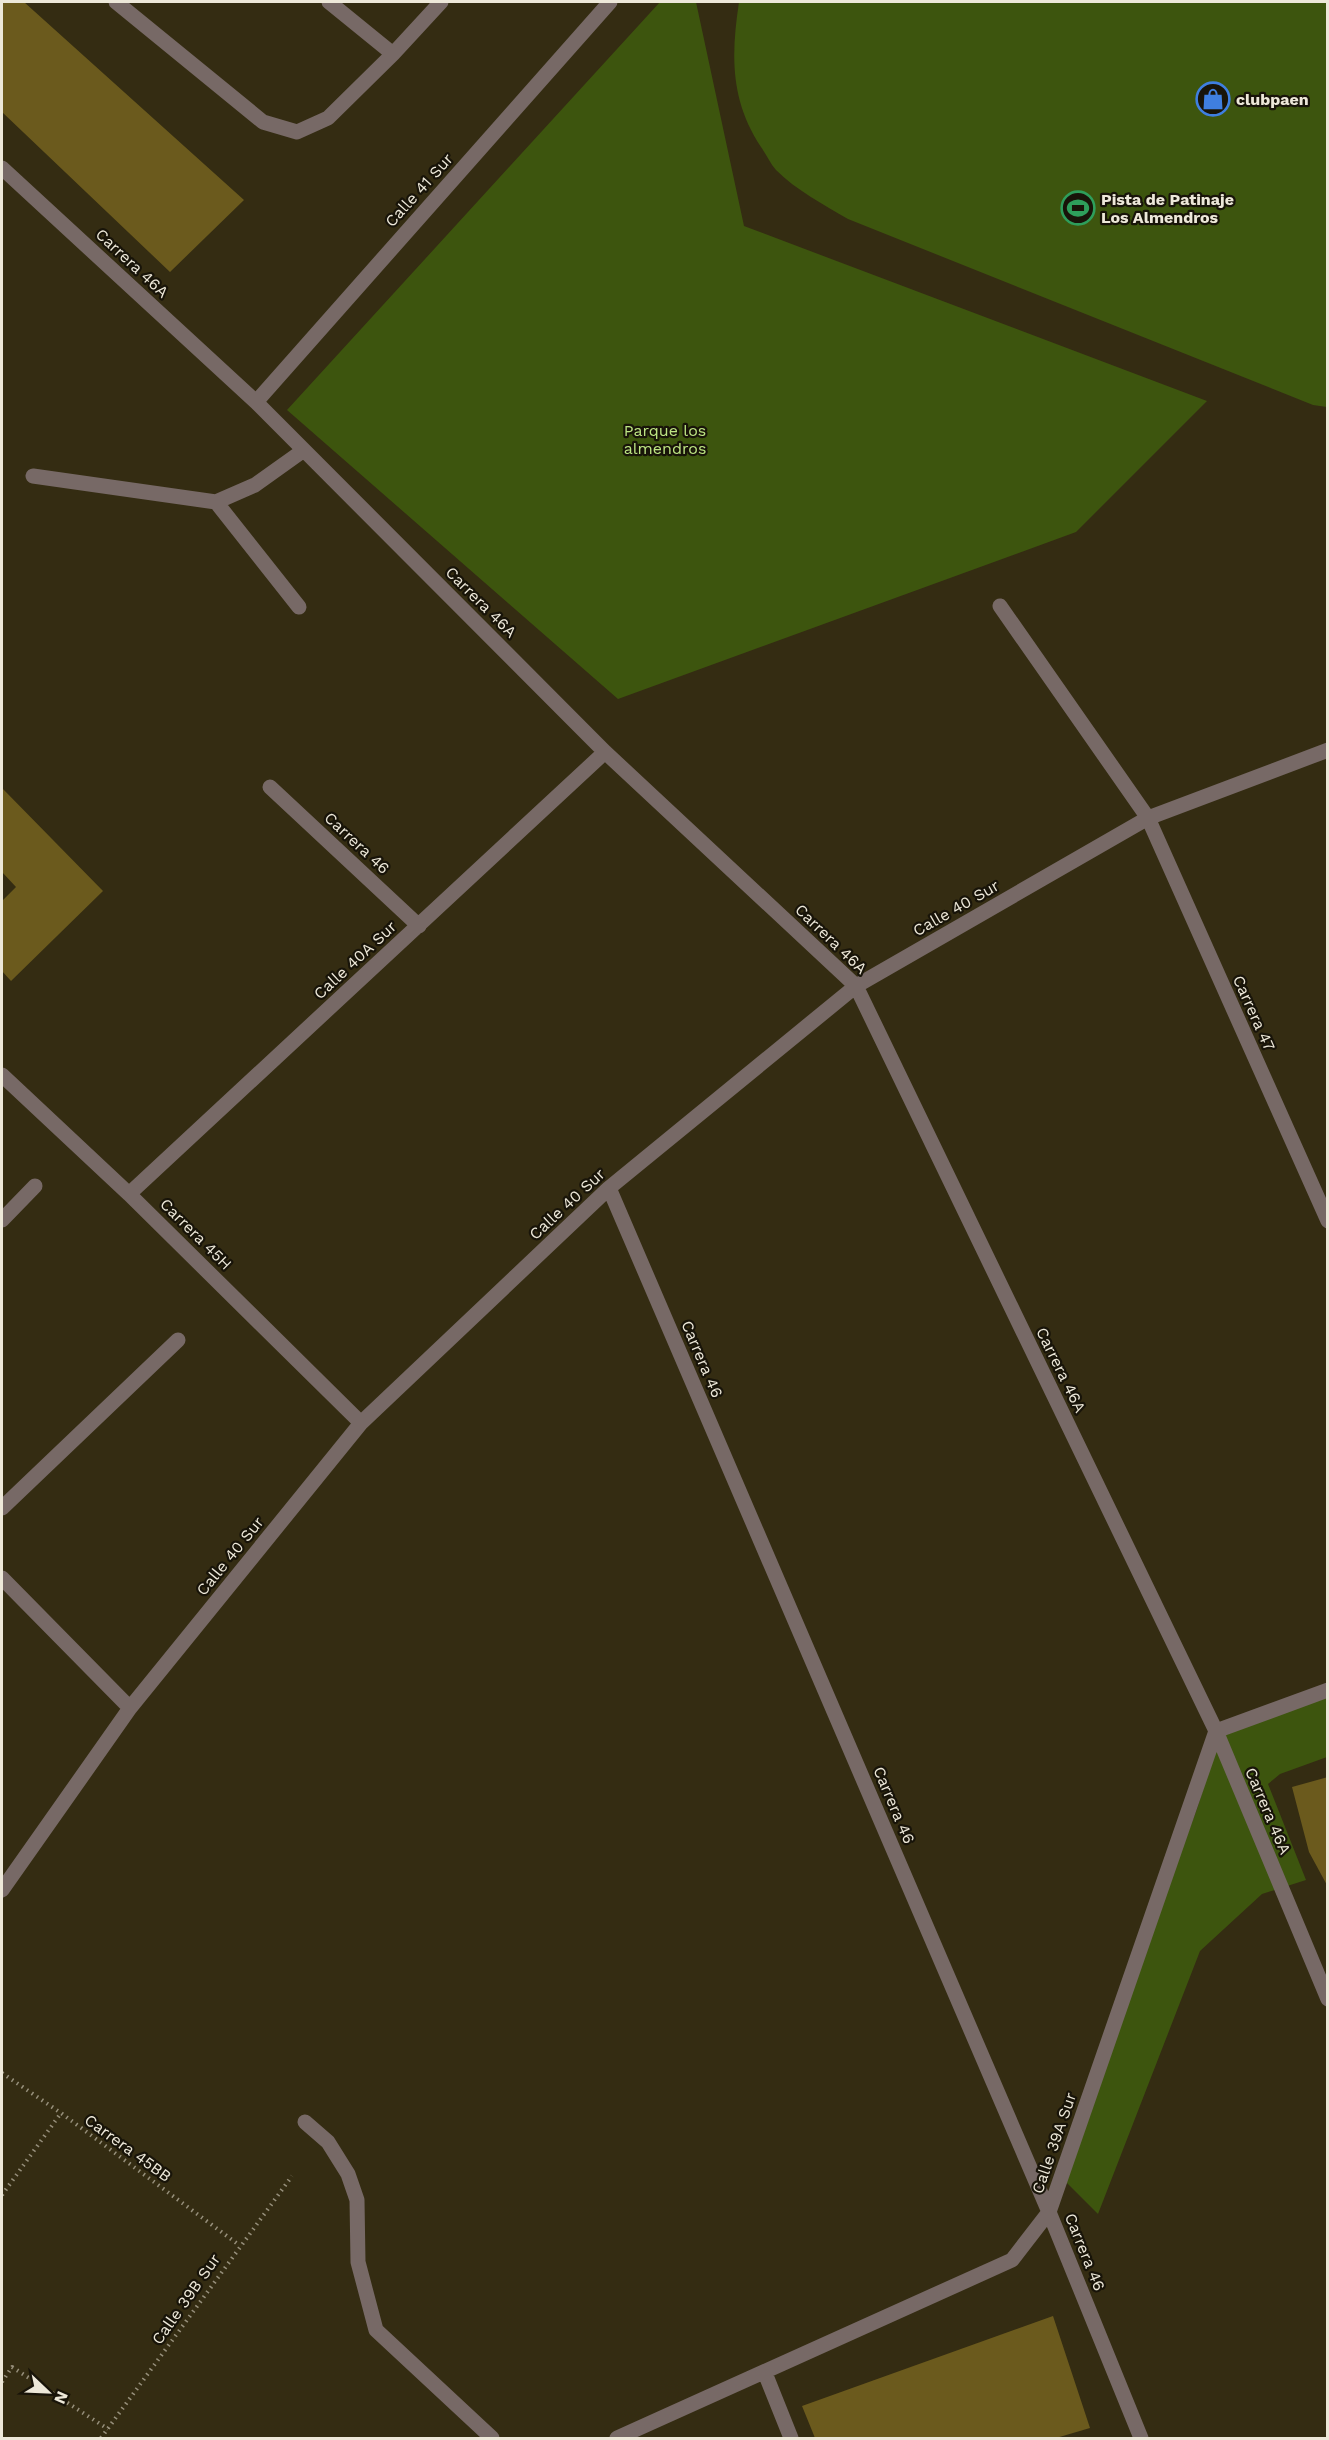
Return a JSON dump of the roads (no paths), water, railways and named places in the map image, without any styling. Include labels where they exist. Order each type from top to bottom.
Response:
[{"type":"street","points":[[116,2],[263,122],[297,132],[328,118],[393,54],[441,2]]},
{"type":"street","points":[[329,2],[393,54]]},
{"type":"street","name":"Calle 41 Sur","points":[[256,402],[610,2]]},
{"type":"street","name":"Carrera 46A","points":[[2,168],[256,402],[605,752],[856,986],[1216,1731],[1328,1999]]},
{"type":"street","points":[[33,476],[216,502],[255,485],[304,450]]},
{"type":"street","points":[[216,502],[299,607]]},
{"type":"street","name":"Carrera 47","points":[[1000,606],[1148,818],[1328,1221]]},
{"type":"street","name":"Calle 40 Sur","points":[[2,1890],[130,1708],[361,1423],[609,1188],[856,986],[1148,818],[1328,750]]},
{"type":"street","name":"Calle 40A Sur","points":[[129,1194],[605,752]]},
{"type":"street","name":"Carrera 46","points":[[270,788],[419,926]]},
{"type":"street","name":"Carrera 45H","points":[[2,1075],[129,1194],[361,1423]]},
{"type":"street","points":[[2,1220],[35,1186]]},
{"type":"street","name":"Carrera 46","points":[[609,1188],[1049,2212],[1141,2439]]},
{"type":"street","points":[[2,1508],[178,1340]]},
{"type":"street","points":[[5,1587],[130,1708]]},
{"type":"street","points":[[1216,1731],[1328,1690]]},
{"type":"street","name":"Calle 39A Sur","points":[[617,2439],[1012,2260],[1049,2212],[1216,1731]]},
{"type":"street","points":[[305,2122],[328,2142],[351,2183],[357,2200],[358,2262],[376,2330],[492,2439]]},
{"type":"street","points":[[765,2373],[791,2439]]},
{"type":"place","name":"clubpaen","points":[[1213,99]]},
{"type":"place","name":"Pista de Patinaje Los Almendros","points":[[1078,208]]},
{"type":"park label","name":"Parque los almendros","points":[[665,439]]}]
